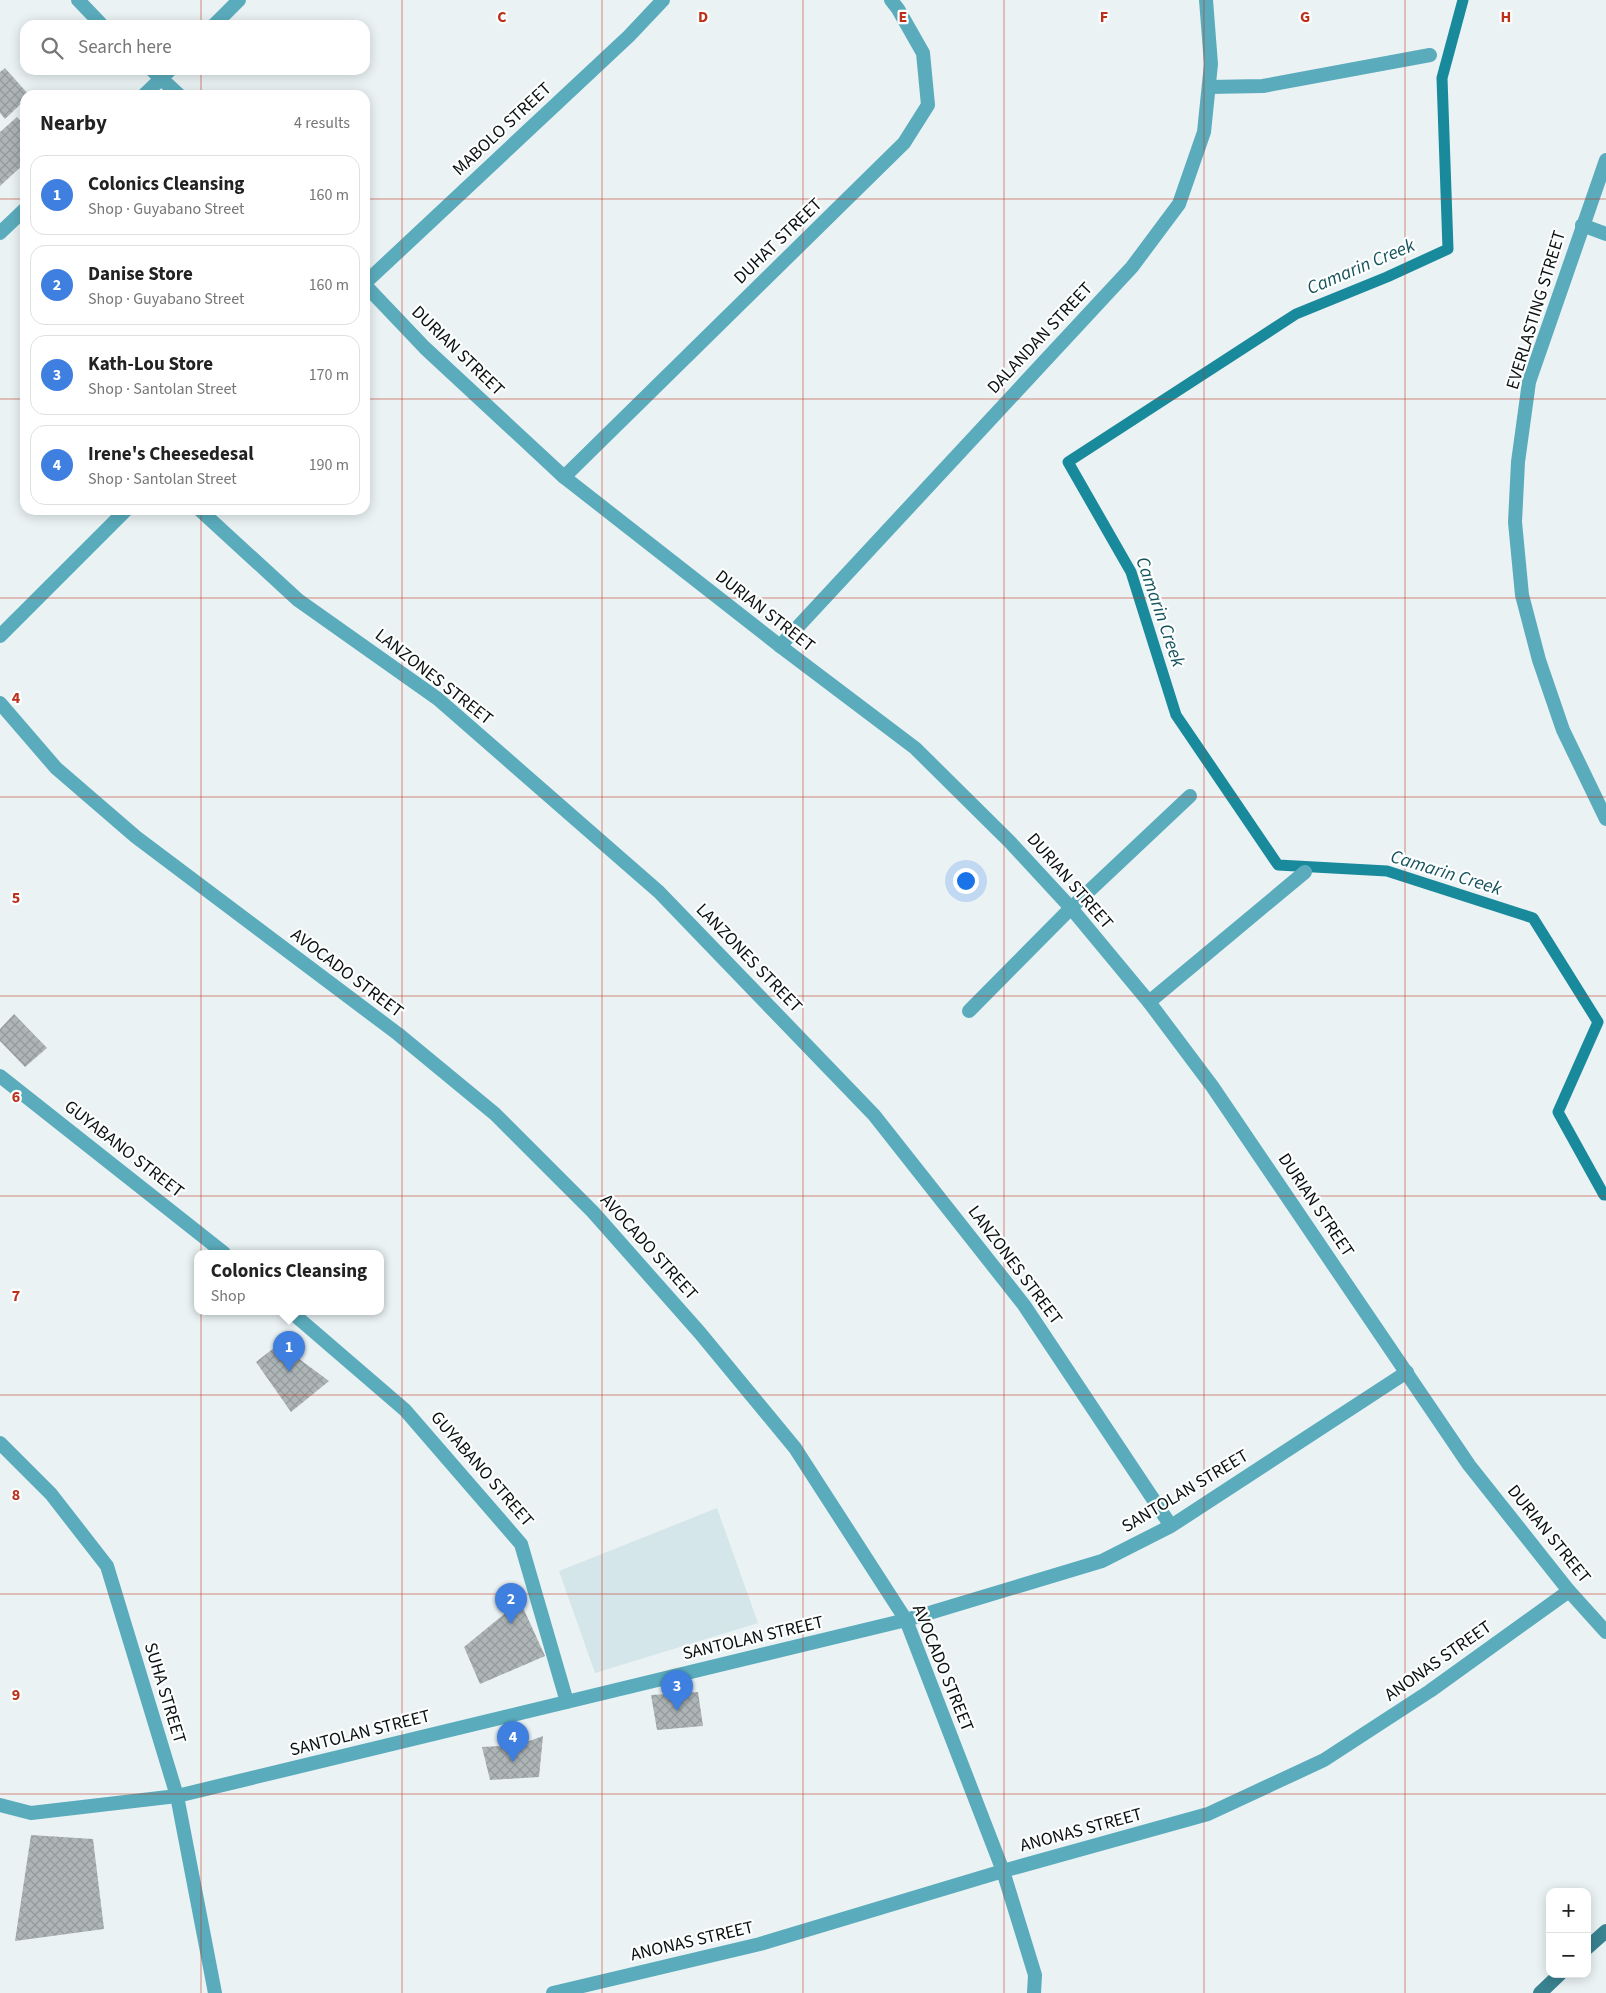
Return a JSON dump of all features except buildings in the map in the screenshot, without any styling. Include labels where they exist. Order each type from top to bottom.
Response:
[{"type":"main road","points":[[1591,1944],[1606,1930]]},
{"type":"main road","points":[[1540,1993],[1556,1978]]},
{"type":"street","points":[[78,0],[97,20]]},
{"type":"street","points":[[219,20],[239,0]]},
{"type":"street","name":"MABOLO STREET","points":[[370,279],[629,36],[663,0]]},
{"type":"street","name":"DUHAT STREET","points":[[564,477],[904,143],[928,105],[923,54],[898,9],[890,0]]},
{"type":"street","name":"DALANDAN STREET","points":[[780,646],[1132,267],[1179,204],[1204,132],[1212,64],[1206,0]]},
{"type":"street","points":[[1209,87],[1262,86],[1430,55]]},
{"type":"street","points":[[148,90],[159,75]]},
{"type":"street","points":[[163,75],[175,90]]},
{"type":"street","name":"EVERLASTING STREET","points":[[1606,160],[1529,382],[1518,462],[1515,522],[1522,595],[1539,660],[1563,730],[1606,819]]},
{"type":"street","points":[[0,233],[20,214]]},
{"type":"street","points":[[1582,225],[1606,234]]},
{"type":"street","name":"DURIAN STREET","points":[[370,289],[425,348],[564,477],[780,646],[915,748],[1010,842],[1072,908],[1149,1002],[1212,1086],[1469,1465],[1569,1591],[1606,1632]]},
{"type":"street","points":[[0,636],[121,515]]},
{"type":"street","name":"LANZONES STREET","points":[[205,515],[298,600],[438,700],[659,892],[874,1114],[1024,1305],[1171,1526]]},
{"type":"street","name":"AVOCADO STREET","points":[[0,703],[56,768],[136,837],[398,1034],[488,1108],[593,1212],[700,1333],[795,1448],[906,1620],[1002,1871],[1035,1975],[1034,1993]]},
{"type":"street","points":[[969,1012],[1072,908],[1190,796]]},
{"type":"street","points":[[1149,1002],[1305,872]]},
{"type":"street","name":"GUYABANO STREET","points":[[0,1076],[220,1250]]},
{"type":"street","name":"GUYABANO STREET","points":[[295,1315],[405,1410],[521,1544],[568,1702]]},
{"type":"street","name":"SANTOLAN STREET","points":[[0,1806],[31,1813],[177,1796],[906,1620],[1102,1561],[1171,1526],[1407,1372]]},
{"type":"street","name":"SUHA STREET","points":[[0,1443],[51,1494],[107,1566],[177,1796],[215,1993]]},
{"type":"street","name":"ANONAS STREET","points":[[554,1993],[760,1944],[1002,1871],[1208,1814],[1324,1760],[1430,1691],[1569,1591]]},
{"type":"shaded area","points":[[717,1508],[758,1623],[595,1673],[559,1571]]},
{"type":"waterway","name":"Camarin Creek","points":[[1463,0],[1442,78],[1448,249],[1387,277],[1296,314],[1068,462],[1131,572],[1176,715],[1278,865],[1387,871],[1533,918],[1598,1022],[1558,1112],[1604,1195],[1606,1195]]},
{"type":"place","name":"Colonics Cleansing","points":[[289,1372]]},
{"type":"place","name":"Danise Store","points":[[511,1624]]},
{"type":"place","name":"Kath-Lou Store","points":[[677,1711]]},
{"type":"place","name":"Irene's Cheesedesal","points":[[513,1762]]}]
